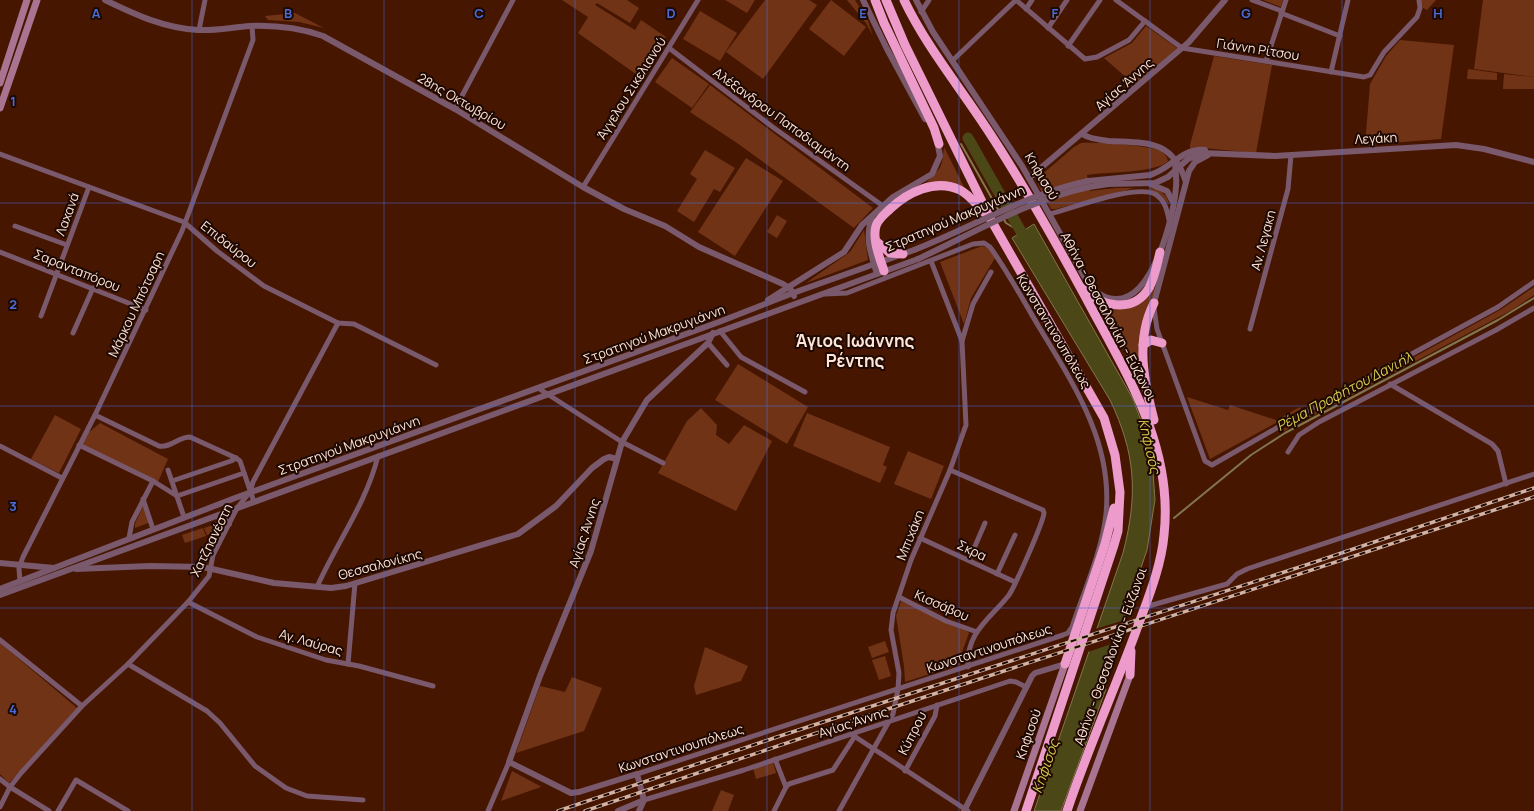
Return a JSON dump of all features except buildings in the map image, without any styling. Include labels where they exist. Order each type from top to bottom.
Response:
[{"type":"highway","points":[[875,0],[884,23],[934,128],[939,144]]},
{"type":"highway","points":[[886,0],[905,45],[991,220],[1104,418],[1115,455],[1120,492],[1118,530],[1026,811]]},
{"type":"highway","name":"Αθήνα - Θεσσαλονίκη - Εύζωνοι","points":[[904,0],[928,44],[988,130],[1076,279],[1141,401],[1163,471],[1164,536],[1161,554],[1132,642],[1067,811]]},
{"type":"highway","points":[[880,273],[876,226],[881,218],[899,201],[925,188],[945,187],[960,191],[991,220]]},
{"type":"highway","points":[[877,242],[890,253],[902,254]]},
{"type":"highway","points":[[1076,279],[1090,295],[1101,302],[1114,305],[1132,302],[1140,298],[1150,287],[1160,252]]},
{"type":"highway","points":[[1154,303],[1148,321],[1143,345],[1144,382],[1154,420],[1156,446]]},
{"type":"highway","points":[[1143,345],[1151,340],[1162,343]]},
{"type":"highway","points":[[1065,664],[1105,544],[1116,500],[1120,492]]},
{"type":"highway","points":[[1130,675],[1132,642]]},
{"type":"main road","points":[[0,83],[27,0]]},
{"type":"main road","points":[[0,108],[37,0]]},
{"type":"main road","name":"Κηφισού","points":[[1014,811],[1065,664]]},
{"type":"main road","points":[[1080,811],[1130,675]]},
{"type":"street","name":"28ης Οκτωβρίου","points":[[106,0],[153,22],[184,29],[199,30],[252,26],[290,28],[323,36],[455,109],[583,187],[624,209],[665,226],[699,247],[789,287]]},
{"type":"street","points":[[199,30],[205,0]]},
{"type":"street","points":[[455,109],[513,0]]},
{"type":"street","name":"Άγγελου Σικελιανού","points":[[583,187],[698,0]]},
{"type":"street","points":[[757,308],[844,252],[859,229],[898,193],[932,174],[939,159],[939,144],[887,49],[868,8],[862,0]]},
{"type":"street","name":"Κηφισού","points":[[916,0],[921,12],[952,61],[1029,178],[1090,285],[1096,292],[1105,297],[1123,298],[1136,292],[1144,284],[1160,252],[1169,220],[1176,187],[1177,168],[1175,160]]},
{"type":"street","points":[[921,12],[929,0]]},
{"type":"street","points":[[952,61],[1016,0],[1082,58],[1093,59],[1129,40],[1145,21]]},
{"type":"street","points":[[1026,9],[1032,0]]},
{"type":"street","points":[[1048,28],[1067,0]]},
{"type":"street","points":[[1068,46],[1100,0]]},
{"type":"street","points":[[1116,0],[1182,48]]},
{"type":"street","name":"Αγίας Άννης","points":[[1029,178],[1182,48],[1225,0]]},
{"type":"street","points":[[1252,0],[1340,36]]},
{"type":"street","points":[[1266,61],[1286,0]]},
{"type":"street","points":[[1331,72],[1348,0]]},
{"type":"street","name":"Γιάννη Ρίτσου","points":[[1182,48],[1364,77],[1369,76],[1384,52],[1417,17],[1420,8],[1419,0]]},
{"type":"street","name":"Μάρκου Μπότσαρη","points":[[20,582],[20,564],[23,557],[95,415],[146,310],[182,231],[184,222],[253,40],[252,26]]},
{"type":"street","name":"Αλέξανδρου Παπαδιαμάντη","points":[[668,48],[774,128],[883,206]]},
{"type":"street","points":[[1082,134],[1097,139],[1159,146],[1166,150],[1175,160]]},
{"type":"street","name":"Λεγάκη","points":[[1218,153],[1249,156],[1291,155],[1456,145],[1484,149],[1534,162]]},
{"type":"street","name":"Στρατηγού Μακρυγιάννη","points":[[0,595],[153,528],[914,250],[1024,201],[1060,187],[1150,175],[1159,172],[1175,160],[1196,150],[1218,153]]},
{"type":"street","points":[[1218,153],[1204,156],[1195,162],[1189,171],[1154,303],[1154,319],[1162,343],[1205,461],[1212,465],[1296,417],[1498,307],[1534,282]]},
{"type":"street","name":"Στρατηγού Μακρυγιάννη","points":[[0,589],[57,570],[69,569],[796,302],[918,259],[1027,207],[1089,184],[1149,184],[1168,177],[1177,168],[1199,154],[1218,153]]},
{"type":"street","name":"Επιδαύρου","points":[[0,154],[184,222],[217,251],[262,284],[338,323],[354,324],[436,365]]},
{"type":"street","name":"Αν. Λεγακη","points":[[1250,329],[1288,188],[1291,155]]},
{"type":"street","points":[[1177,168],[1186,183]]},
{"type":"street","points":[[1149,184],[1167,191],[1173,204]]},
{"type":"street","name":"Λαχανά","points":[[41,316],[89,187]]},
{"type":"street","points":[[1050,214],[1128,192],[1143,191],[1155,194],[1161,199],[1166,207],[1169,220]]},
{"type":"street","points":[[872,218],[869,225],[869,236],[878,263]]},
{"type":"street","points":[[15,226],[67,245]]},
{"type":"street","name":"Κωνσταντινουπόλεως","points":[[509,762],[571,793],[579,792],[968,667],[1069,632],[1103,532],[1107,498],[1105,467],[1096,434],[1076,389],[990,246],[984,243],[973,244],[847,293],[822,293]]},
{"type":"street","name":"Σαρανταπόρου","points":[[0,252],[146,310]]},
{"type":"street","name":"Μπιχάκη","points":[[839,811],[889,721],[898,689],[898,661],[891,630],[899,597],[920,538],[950,470],[966,425],[962,341],[931,261]]},
{"type":"street","points":[[962,341],[973,304],[991,272]]},
{"type":"street","points":[[789,287],[796,302]]},
{"type":"street","points":[[73,333],[92,288]]},
{"type":"street","points":[[1288,452],[1294,441],[1303,432],[1534,308]]},
{"type":"street","name":"Χατζηανέστη","points":[[0,807],[10,788],[21,774],[82,706],[128,664],[188,602],[209,576],[213,555],[237,508],[250,492],[253,482],[338,323]]},
{"type":"street","points":[[710,325],[741,357],[805,392]]},
{"type":"street","name":"Αγίας Άννης","points":[[509,762],[540,676],[590,551],[622,442],[647,400],[708,343],[716,332]]},
{"type":"street","points":[[708,343],[727,365]]},
{"type":"street","points":[[1390,384],[1492,444],[1498,451],[1506,484]]},
{"type":"street","points":[[538,388],[622,442],[664,463]]},
{"type":"street","points":[[95,415],[159,446],[169,446],[182,438],[190,437],[236,458],[240,461],[254,502]]},
{"type":"street","points":[[79,445],[152,481],[177,496],[244,473]]},
{"type":"street","points":[[0,446],[62,478]]},
{"type":"street","points":[[317,587],[335,549],[369,487],[378,456]]},
{"type":"street","name":"Θεσσαλονίκης","points":[[69,569],[150,566],[210,568],[274,583],[317,587],[338,587],[518,534],[556,506],[592,468],[609,457],[617,459]]},
{"type":"street","points":[[172,481],[236,458]]},
{"type":"street","points":[[168,470],[184,517]]},
{"type":"street","points":[[950,470],[1043,510],[1044,513],[1008,595],[977,632],[968,648],[968,667]]},
{"type":"street","points":[[1145,606],[1226,584],[1237,574],[1247,569],[1534,474]]},
{"type":"street","points":[[129,538],[130,526],[152,481]]},
{"type":"street","points":[[143,499],[153,528]]},
{"type":"street","points":[[216,516],[224,519],[229,524]]},
{"type":"street","points":[[969,560],[985,523]]},
{"type":"street","points":[[997,574],[1015,535]]},
{"type":"street","name":"Σκρα","points":[[920,538],[1015,582]]},
{"type":"street","points":[[23,557],[24,562],[28,565]]},
{"type":"street","points":[[0,563],[20,564],[57,570]]},
{"type":"street","points":[[348,664],[355,583]]},
{"type":"street","name":"Κισσάβου","points":[[899,597],[946,621],[977,632]]},
{"type":"street","name":"Αγ. Λαύρας","points":[[188,602],[257,637],[326,660],[348,664],[433,686]]},
{"type":"street","points":[[0,640],[82,706]]},
{"type":"street","points":[[128,664],[206,711],[220,723],[255,766],[286,788],[307,796],[363,800]]},
{"type":"street","points":[[774,811],[789,784],[833,770],[853,735],[905,771],[966,810],[1026,687],[1035,673],[1065,664]]},
{"type":"street","name":"Αγίας Άννης","points":[[618,811],[631,808],[644,800],[853,735],[889,721],[1010,681],[1026,687]]},
{"type":"street","name":"Κύπρου","points":[[905,771],[935,716],[937,705]]},
{"type":"street","points":[[775,759],[786,787]]},
{"type":"street","points":[[488,811],[509,762]]},
{"type":"street","points":[[637,774],[644,800],[639,811]]},
{"type":"street","points":[[0,779],[10,788],[49,811]]},
{"type":"street","points":[[58,811],[76,780],[128,811]]},
{"type":"shaded area","points":[[562,0],[627,0],[639,8],[630,23],[597,3],[595,5],[635,30],[641,20],[666,37],[640,77],[578,33],[588,17]]},
{"type":"shaded area","points":[[725,0],[755,0],[747,13]]},
{"type":"shaded area","points":[[765,0],[809,0],[817,5],[763,79],[726,52]]},
{"type":"shaded area","points":[[831,0],[866,27],[844,56],[809,29]]},
{"type":"shaded area","points":[[847,0],[855,0],[868,21],[873,36],[866,23]]},
{"type":"shaded area","points":[[1263,0],[1283,0],[1281,7]]},
{"type":"shaded area","points":[[1421,0],[1436,0],[1427,10],[1423,8]]},
{"type":"shaded area","points":[[1483,0],[1534,0],[1534,77],[1474,69]]},
{"type":"shaded area","points":[[700,11],[737,33],[720,61],[683,39]]},
{"type":"shaded area","points":[[295,13],[324,28],[299,22],[268,20],[265,16]]},
{"type":"shaded area","points":[[1146,26],[1177,48],[1135,85],[1104,58],[1132,43]]},
{"type":"shaded area","points":[[1400,40],[1454,45],[1441,139],[1365,145],[1370,84],[1386,56]]},
{"type":"shaded area","points":[[1214,56],[1272,65],[1256,153],[1203,148],[1190,149]]},
{"type":"shaded area","points":[[672,58],[709,84],[692,108],[655,82]]},
{"type":"shaded area","points":[[1468,69],[1497,73],[1497,80],[1467,79]]},
{"type":"shaded area","points":[[1504,74],[1534,77],[1534,89],[1503,89]]},
{"type":"shaded area","points":[[710,85],[873,208],[854,228],[737,143],[690,112]]},
{"type":"shaded area","points":[[1081,143],[1121,144],[1144,147],[1160,151],[1164,154],[1168,161],[1162,165],[1142,170],[1087,175],[1090,191],[1116,188],[1134,188],[1056,209],[1051,209],[1038,185],[1039,177],[1074,147]]},
{"type":"shaded area","points":[[944,147],[964,187],[926,183],[940,168]]},
{"type":"shaded area","points":[[705,150],[735,168],[720,192],[714,189],[694,222],[677,211],[697,179],[690,174]]},
{"type":"shaded area","points":[[746,158],[783,181],[735,256],[698,232]]},
{"type":"shaded area","points":[[1149,188],[1165,195],[1169,205],[1161,195],[1148,189]]},
{"type":"shaded area","points":[[777,215],[787,221],[777,238],[767,232]]},
{"type":"shaded area","points":[[1034,224],[1133,399],[1146,434],[1152,459],[1155,500],[1147,550],[1101,685],[1106,689],[1061,811],[1034,811],[1123,553],[1131,512],[1132,475],[1125,439],[1119,420],[1110,400],[1012,238]]},
{"type":"shaded area","points":[[864,230],[868,260],[806,283],[850,252]]},
{"type":"shaded area","points":[[982,246],[990,249],[995,258],[971,298],[964,324],[940,262]]},
{"type":"shaded area","points":[[1153,287],[1155,289],[1140,359],[1140,376],[1138,376],[1097,304],[1116,307]]},
{"type":"shaded area","points":[[1534,287],[1534,295],[1512,310],[1284,431],[1283,429],[1500,310]]},
{"type":"shaded area","points":[[738,364],[808,407],[787,444],[715,400]]},
{"type":"shaded area","points":[[1187,397],[1228,410],[1230,405],[1276,420],[1300,407],[1301,409],[1210,459]]},
{"type":"shaded area","points":[[701,408],[717,425],[716,435],[729,444],[744,425],[772,441],[736,511],[658,473],[687,421]]},
{"type":"shaded area","points":[[807,413],[890,447],[883,465],[887,467],[880,483],[793,446]]},
{"type":"shaded area","points":[[55,415],[81,429],[59,473],[31,459]]},
{"type":"shaded area","points":[[100,423],[168,459],[158,482],[82,445],[88,433]]},
{"type":"shaded area","points":[[908,451],[944,466],[931,499],[894,484]]},
{"type":"shaded area","points":[[143,506],[151,522],[135,528],[135,524]]},
{"type":"shaded area","points":[[216,524],[218,532],[207,535],[204,528]]},
{"type":"shaded area","points":[[203,528],[206,536],[185,543],[182,535]]},
{"type":"shaded area","points":[[901,601],[969,633],[962,652],[961,664],[905,682],[896,616]]},
{"type":"shaded area","points":[[885,641],[889,652],[872,658],[868,647]]},
{"type":"shaded area","points":[[0,643],[77,708],[9,783],[0,774]]},
{"type":"shaded area","points":[[705,647],[748,666],[741,681],[696,695],[694,686]]},
{"type":"shaded area","points":[[885,656],[891,676],[879,680],[872,660]]},
{"type":"shaded area","points":[[572,677],[602,688],[584,731],[516,753],[540,686],[565,692]]},
{"type":"shaded area","points":[[773,762],[776,773],[756,779],[753,768]]},
{"type":"shaded area","points":[[512,771],[540,786],[541,787],[501,801]]},
{"type":"shaded area","points":[[721,790],[734,795],[728,811],[712,811]]},
{"type":"pier","points":[[1125,620],[1117,642],[1088,652],[1095,629]]},
{"type":"waterway","name":"Κηφισός","points":[[968,138],[1028,244]]},
{"type":"waterway","points":[[961,144],[999,211]]},
{"type":"waterway","points":[[1003,218],[1006,223],[1021,232]]},
{"type":"waterway","name":"Ρέμα Προφήτου Δανιήλ","points":[[1174,518],[1251,455],[1285,433],[1498,320],[1534,298]]},
{"type":"railway","points":[[558,811],[777,737],[1309,564],[1534,488]]},
{"type":"railway","points":[[585,811],[882,711],[1534,497]]},
{"type":"district","name":"Άγιος Ιωάννης Ρέντης","points":[[855,350]]}]
